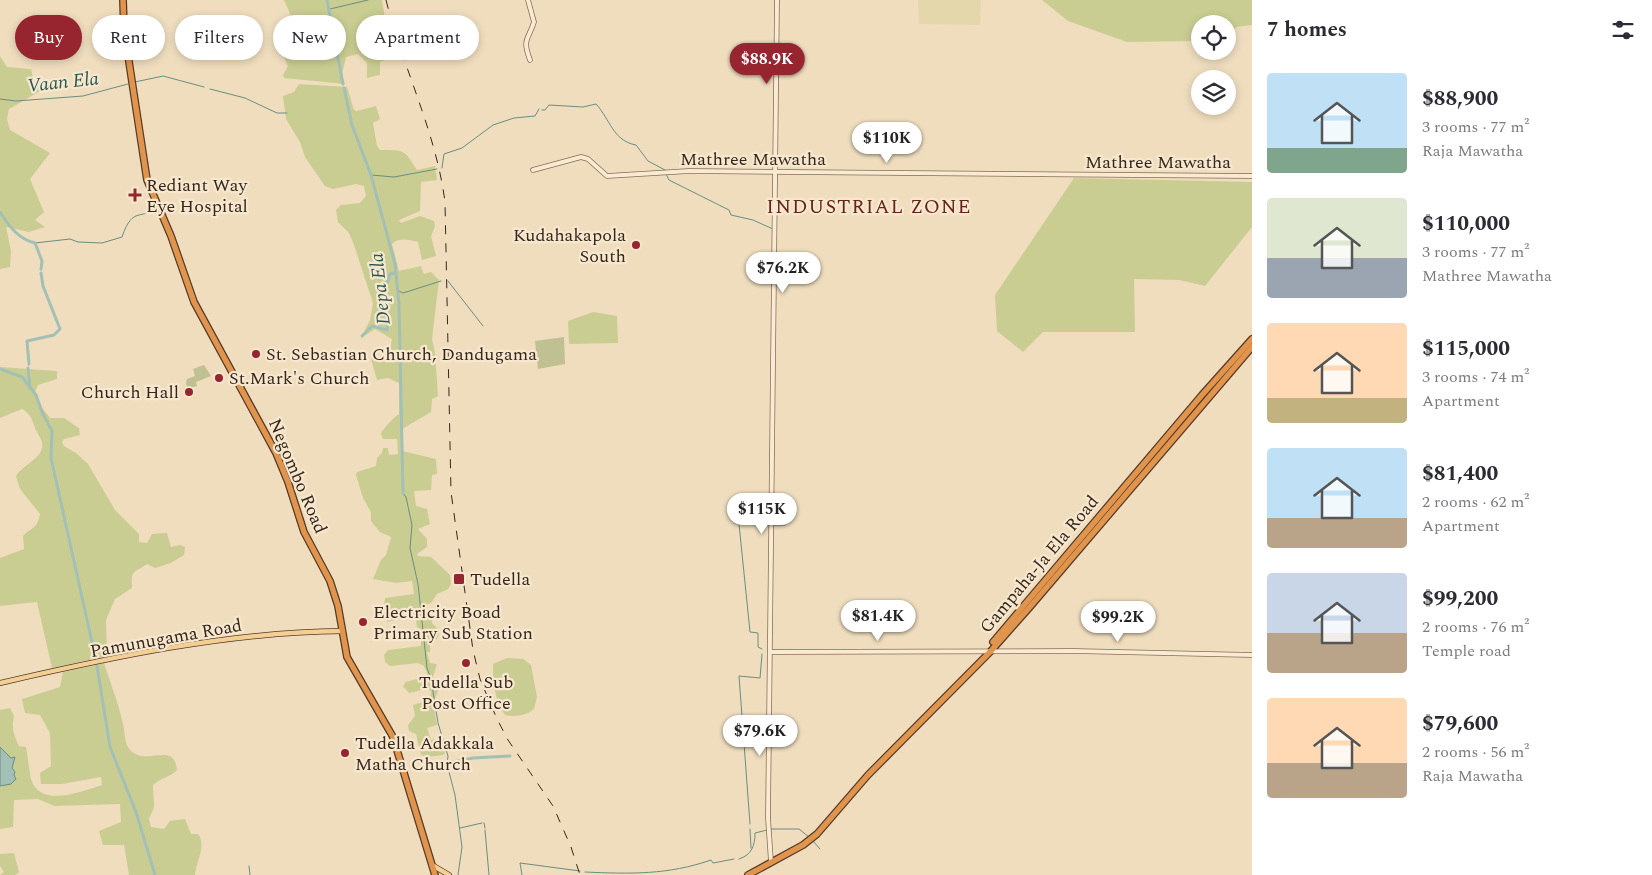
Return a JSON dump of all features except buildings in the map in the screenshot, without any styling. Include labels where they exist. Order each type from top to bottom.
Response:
[{"type":"highway","name":"Negombo Road","points":[[121,0],[121,29],[142,176],[166,230],[189,298],[276,462],[300,532],[331,592],[347,664],[390,738],[437,872]]},
{"type":"highway","name":"Gampaha-Ja Ela Road","points":[[987,652],[1202,395],[1252,340]]},
{"type":"highway","name":"Gampaha-Ja Ela Road","points":[[748,875],[813,838],[843,802],[987,652],[1252,347]]},
{"type":"main road","name":"Pamunugama Road","points":[[0,683],[107,661],[236,639],[341,631]]},
{"type":"street","points":[[528,0],[534,22],[526,36],[524,45],[530,60]]},
{"type":"street","points":[[771,862],[768,818],[771,507],[774,418],[777,0]]},
{"type":"street","name":"Mathree Mawatha","points":[[533,170],[581,157],[588,159],[607,176],[689,171],[1252,176]]},
{"type":"street","points":[[771,652],[1252,655]]},
{"type":"shaded area","points":[[918,0],[981,0],[980,25],[919,24]]},
{"type":"green space","points":[[284,0],[382,0],[384,15],[356,15],[356,54],[346,57],[346,15],[290,15]]},
{"type":"green space","points":[[1042,0],[1252,0],[1252,25],[1236,27],[1236,15],[1191,15],[1191,41],[1127,42],[1068,21]]},
{"type":"green space","points":[[0,56],[7,67],[31,69],[35,86],[42,90],[9,109],[7,119],[10,130],[50,153],[30,179],[44,212],[35,220],[45,227],[29,232],[6,227],[11,251],[10,267],[0,269]]},
{"type":"green space","points":[[285,60],[345,60],[342,74],[345,84],[284,78],[283,75],[288,66]]},
{"type":"green space","points":[[364,60],[385,60],[380,62],[380,75],[367,78],[367,63]]},
{"type":"green space","points":[[299,84],[347,87],[354,110],[357,111],[376,106],[380,119],[373,123],[377,146],[380,150],[403,152],[417,170],[435,166],[437,180],[421,182],[420,211],[399,220],[401,223],[420,216],[434,221],[435,226],[431,236],[436,256],[422,260],[418,242],[401,240],[392,244],[399,271],[421,266],[424,274],[431,272],[439,280],[432,339],[435,353],[438,396],[432,399],[431,412],[402,429],[402,451],[436,459],[437,474],[432,475],[431,490],[414,491],[416,506],[427,509],[430,524],[418,529],[427,539],[427,547],[417,554],[418,556],[431,557],[450,575],[451,584],[448,589],[437,594],[431,603],[422,606],[423,612],[431,614],[432,623],[440,631],[437,639],[430,643],[430,652],[427,652],[430,663],[437,664],[433,677],[441,681],[441,684],[433,703],[437,725],[427,728],[431,740],[440,738],[445,753],[443,755],[427,757],[421,755],[416,734],[409,731],[408,725],[415,716],[413,705],[430,700],[431,691],[426,689],[409,693],[403,686],[406,682],[428,676],[424,666],[418,663],[390,666],[385,662],[384,655],[388,650],[421,646],[421,629],[417,627],[415,615],[387,622],[384,607],[385,598],[414,594],[412,581],[396,583],[373,579],[381,560],[386,555],[391,537],[380,532],[371,521],[371,512],[363,498],[356,475],[357,472],[376,466],[377,458],[382,453],[383,448],[388,448],[389,455],[398,454],[397,439],[383,439],[381,434],[399,414],[399,383],[388,378],[377,380],[371,359],[380,358],[390,351],[392,339],[375,329],[361,338],[370,320],[373,303],[354,245],[349,233],[338,222],[336,210],[341,205],[360,203],[366,196],[364,186],[356,184],[333,189],[325,186],[305,157],[300,142],[286,119],[283,96],[294,92]]},
{"type":"green space","points":[[1074,178],[1252,182],[1252,227],[1205,286],[1179,280],[1134,279],[1135,332],[1043,332],[1023,352],[997,331],[995,295]]},
{"type":"green space","points":[[593,312],[617,316],[618,343],[569,344],[568,321]]},
{"type":"green space","points":[[564,337],[565,364],[538,369],[535,341]]},
{"type":"green space","points":[[204,365],[211,376],[196,382],[197,386],[187,389],[187,379],[195,376],[193,369]]},
{"type":"green space","points":[[0,367],[57,371],[57,379],[38,385],[35,392],[40,405],[50,418],[64,418],[79,428],[80,435],[64,439],[62,442],[64,446],[76,453],[88,464],[115,510],[139,534],[139,542],[147,543],[152,534],[167,533],[171,547],[180,545],[185,547],[184,555],[171,563],[155,568],[147,564],[136,571],[132,578],[132,588],[115,599],[106,620],[107,656],[52,668],[37,602],[0,606],[0,558],[24,549],[23,536],[35,526],[40,514],[20,489],[16,476],[37,457],[42,448],[42,442],[29,414],[22,409],[0,418]]},
{"type":"green space","points":[[507,658],[523,659],[531,665],[537,697],[534,709],[524,715],[505,715],[496,697],[493,664]]},
{"type":"green space","points":[[104,663],[120,712],[129,749],[138,755],[166,755],[175,761],[177,770],[153,785],[154,807],[149,819],[151,827],[164,829],[170,821],[185,819],[191,834],[198,834],[201,849],[195,875],[129,875],[124,845],[103,845],[99,831],[121,822],[120,804],[54,806],[38,799],[14,800],[13,827],[0,829],[0,710],[10,708],[14,716],[14,735],[19,746],[26,747],[31,779],[36,788],[52,796],[63,796],[102,785],[101,777],[62,784],[41,784],[40,773],[51,766],[50,733],[40,715],[25,713],[22,699],[60,687],[63,672]]},
{"type":"green space","points":[[14,853],[19,872],[15,875],[0,875],[4,872],[0,866],[0,854]]},
{"type":"water","points":[[0,747],[11,758],[15,757],[12,768],[16,779],[11,784],[0,786]]},
{"type":"waterway","name":"Depa Ela","points":[[327,0],[343,84]]},
{"type":"waterway","points":[[330,9],[368,0]]},
{"type":"waterway","name":"Vaan Ela","points":[[135,82],[163,76],[204,87]]},
{"type":"waterway","name":"Vaan Ela","points":[[0,99],[16,101],[83,96],[128,84]]},
{"type":"waterway","name":"Depa Ela","points":[[344,88],[352,125],[371,175],[395,264],[399,304],[403,493]]},
{"type":"waterway","name":"Vaan Ela","points":[[210,89],[245,98],[277,113],[287,113]]},
{"type":"waterway","points":[[542,110],[545,110],[549,105],[583,107],[596,104],[622,139],[636,145],[648,161],[665,170]]},
{"type":"waterway","points":[[442,168],[444,154],[462,148],[493,125],[514,118],[535,116],[539,109]]},
{"type":"waterway","points":[[371,175],[394,177],[437,169]]},
{"type":"waterway","points":[[666,174],[669,180],[729,210],[731,215],[753,220],[773,229]]},
{"type":"waterway","points":[[35,243],[70,239],[78,242],[102,243],[122,237],[130,220],[151,211],[155,207]]},
{"type":"waterway","points":[[0,212],[19,235],[35,243],[42,261],[41,269]]},
{"type":"waterway","points":[[29,364],[27,341],[54,335],[60,329],[43,286],[41,273]]},
{"type":"waterway","points":[[362,336],[372,326],[387,330],[389,321],[385,316],[385,302],[382,298],[390,274],[395,273]]},
{"type":"waterway","points":[[397,290],[403,293],[441,281]]},
{"type":"waterway","points":[[448,281],[483,326]]},
{"type":"waterway","points":[[28,368],[30,388]]},
{"type":"waterway","points":[[0,369],[22,377],[36,395],[52,431],[51,458],[96,660]]},
{"type":"waterway","points":[[403,493],[406,497],[412,525],[410,548],[418,584],[427,668],[431,679],[438,723],[448,756],[447,764],[455,795],[462,847],[458,875]]},
{"type":"waterway","points":[[762,649],[758,647],[758,633],[750,632],[739,524],[769,525]]},
{"type":"waterway","points":[[774,525],[785,525]]},
{"type":"waterway","points":[[750,824],[739,676],[760,678],[762,654]]},
{"type":"waterway","points":[[97,666],[110,747],[136,812],[155,875]]},
{"type":"waterway","points":[[448,763],[473,758],[510,756]]},
{"type":"waterway","points":[[460,828],[482,823]]},
{"type":"waterway","points":[[484,823],[485,828]]},
{"type":"waterway","points":[[750,829],[751,848]]},
{"type":"waterway","points":[[771,829],[799,829],[809,837]]},
{"type":"waterway","points":[[485,830],[489,875]]},
{"type":"waterway","points":[[739,859],[747,855],[752,849],[755,833],[767,830]]},
{"type":"waterway","points":[[813,841],[820,849]]},
{"type":"waterway","points":[[585,872],[664,871],[711,860],[713,863],[734,859]]},
{"type":"waterway","points":[[522,875],[520,863],[580,871]]},
{"type":"waterway","points":[[249,866],[250,875]]},
{"type":"railway","points":[[386,0],[427,125],[441,176],[445,202],[451,492],[473,650],[480,679],[497,719],[508,740],[553,806],[571,847],[580,875]]},
{"type":"place","name":"Rediant Way Eye Hospital","points":[[135,195]]},
{"type":"place","name":"Kudahakapola South","points":[[636,245]]},
{"type":"place","name":"St. Sebastian Church, Dandugama","points":[[256,354]]},
{"type":"place","name":"St.Mark's Church","points":[[219,378]]},
{"type":"place","name":"Church Hall","points":[[189,392]]},
{"type":"place","name":"Tudella","points":[[459,579]]},
{"type":"place","name":"Electricity Boad Primary Sub Station","points":[[363,622]]},
{"type":"place","name":"Tudella Sub Post Office","points":[[466,663]]},
{"type":"place","name":"Tudella Adakkala Matha Church","points":[[345,753]]},
{"type":"district","name":"INDUSTRIAL ZONE","points":[[869,206]]}]
